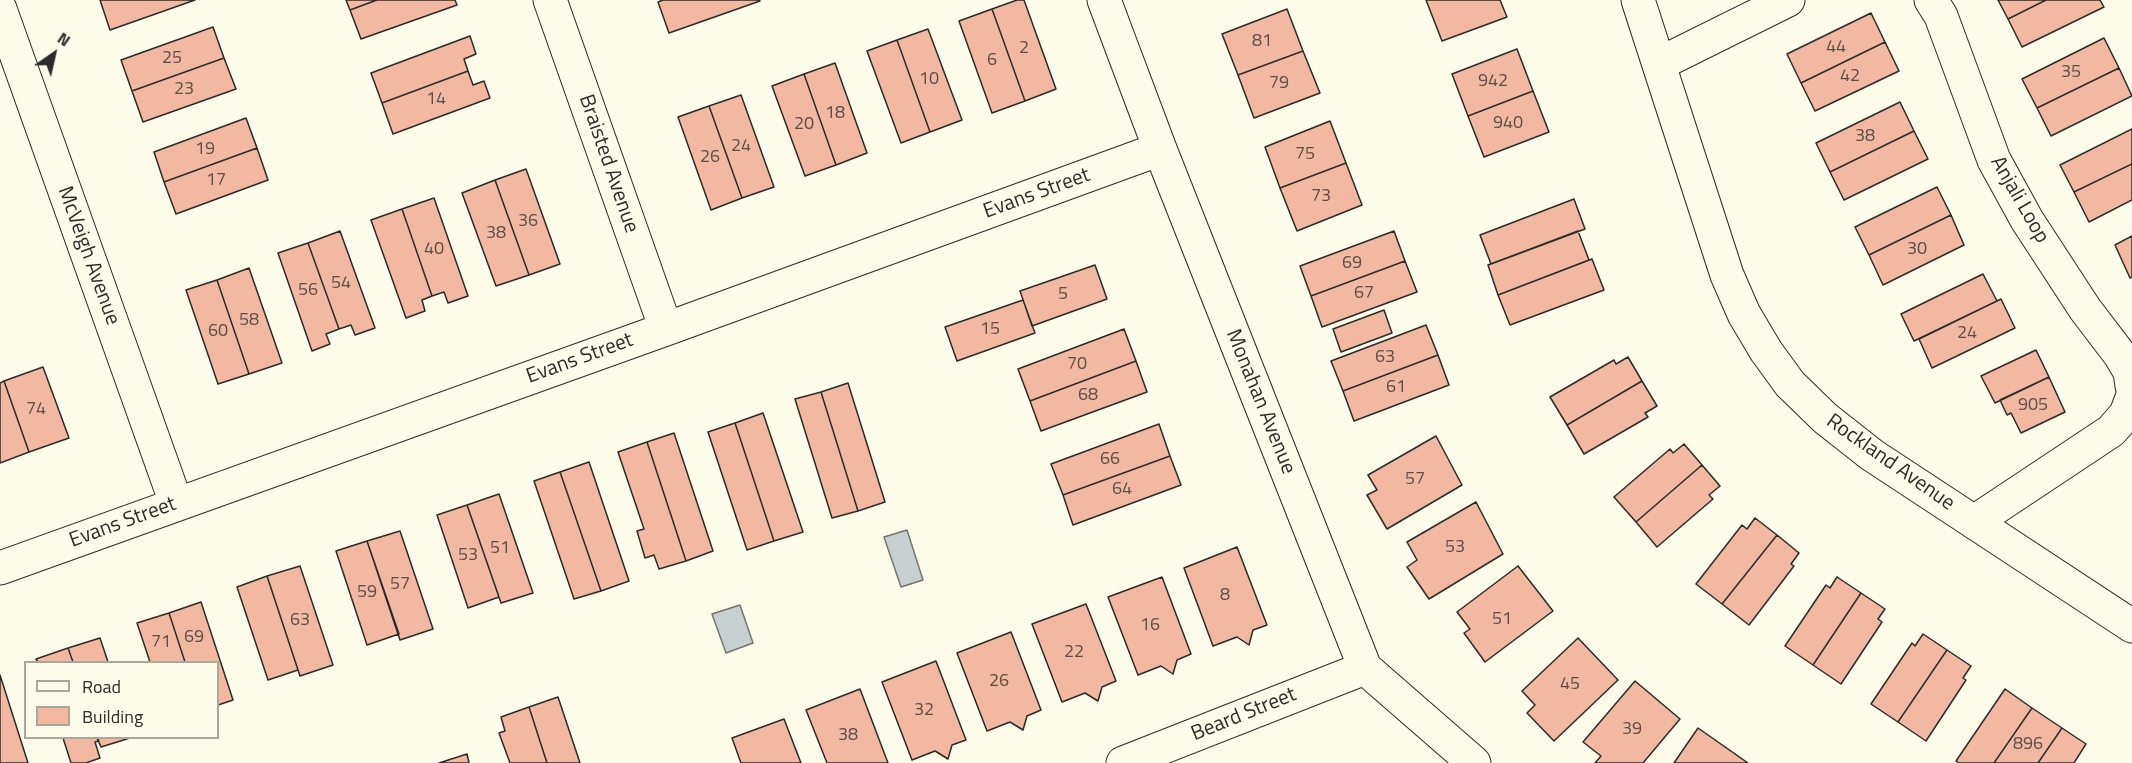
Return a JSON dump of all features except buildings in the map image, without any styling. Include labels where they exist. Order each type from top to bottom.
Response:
[{"type":"street","name":"Braisted Avenue","points":[[550,0],[666,329]]},
{"type":"street","name":"Monahan Avenue","points":[[1104,0],[1160,149],[1365,668],[1474,763]]},
{"type":"street","name":"Rockland Avenue","points":[[1638,0],[1727,274],[1744,314],[1766,351],[1790,384],[1826,418],[1872,455],[2132,626]]},
{"type":"street","points":[[1659,64],[1788,0]]},
{"type":"street","name":"Anjali Loop","points":[[1932,0],[1941,16],[1994,160],[2085,309],[2121,355],[2130,372],[2132,386]]},
{"type":"street","name":"McVeigh Avenue","points":[[0,9],[176,503]]},
{"type":"street","name":"Evans Street","points":[[0,568],[1160,149]]},
{"type":"street","points":[[1974,522],[2111,430],[2126,414],[2132,398]]},
{"type":"street","name":"Beard Street","points":[[1123,763],[1365,668]]},
{"type":"shaded area","points":[[907,530],[923,580],[901,587],[884,537]]},
{"type":"shaded area","points":[[740,605],[753,643],[726,653],[712,614]]}]
